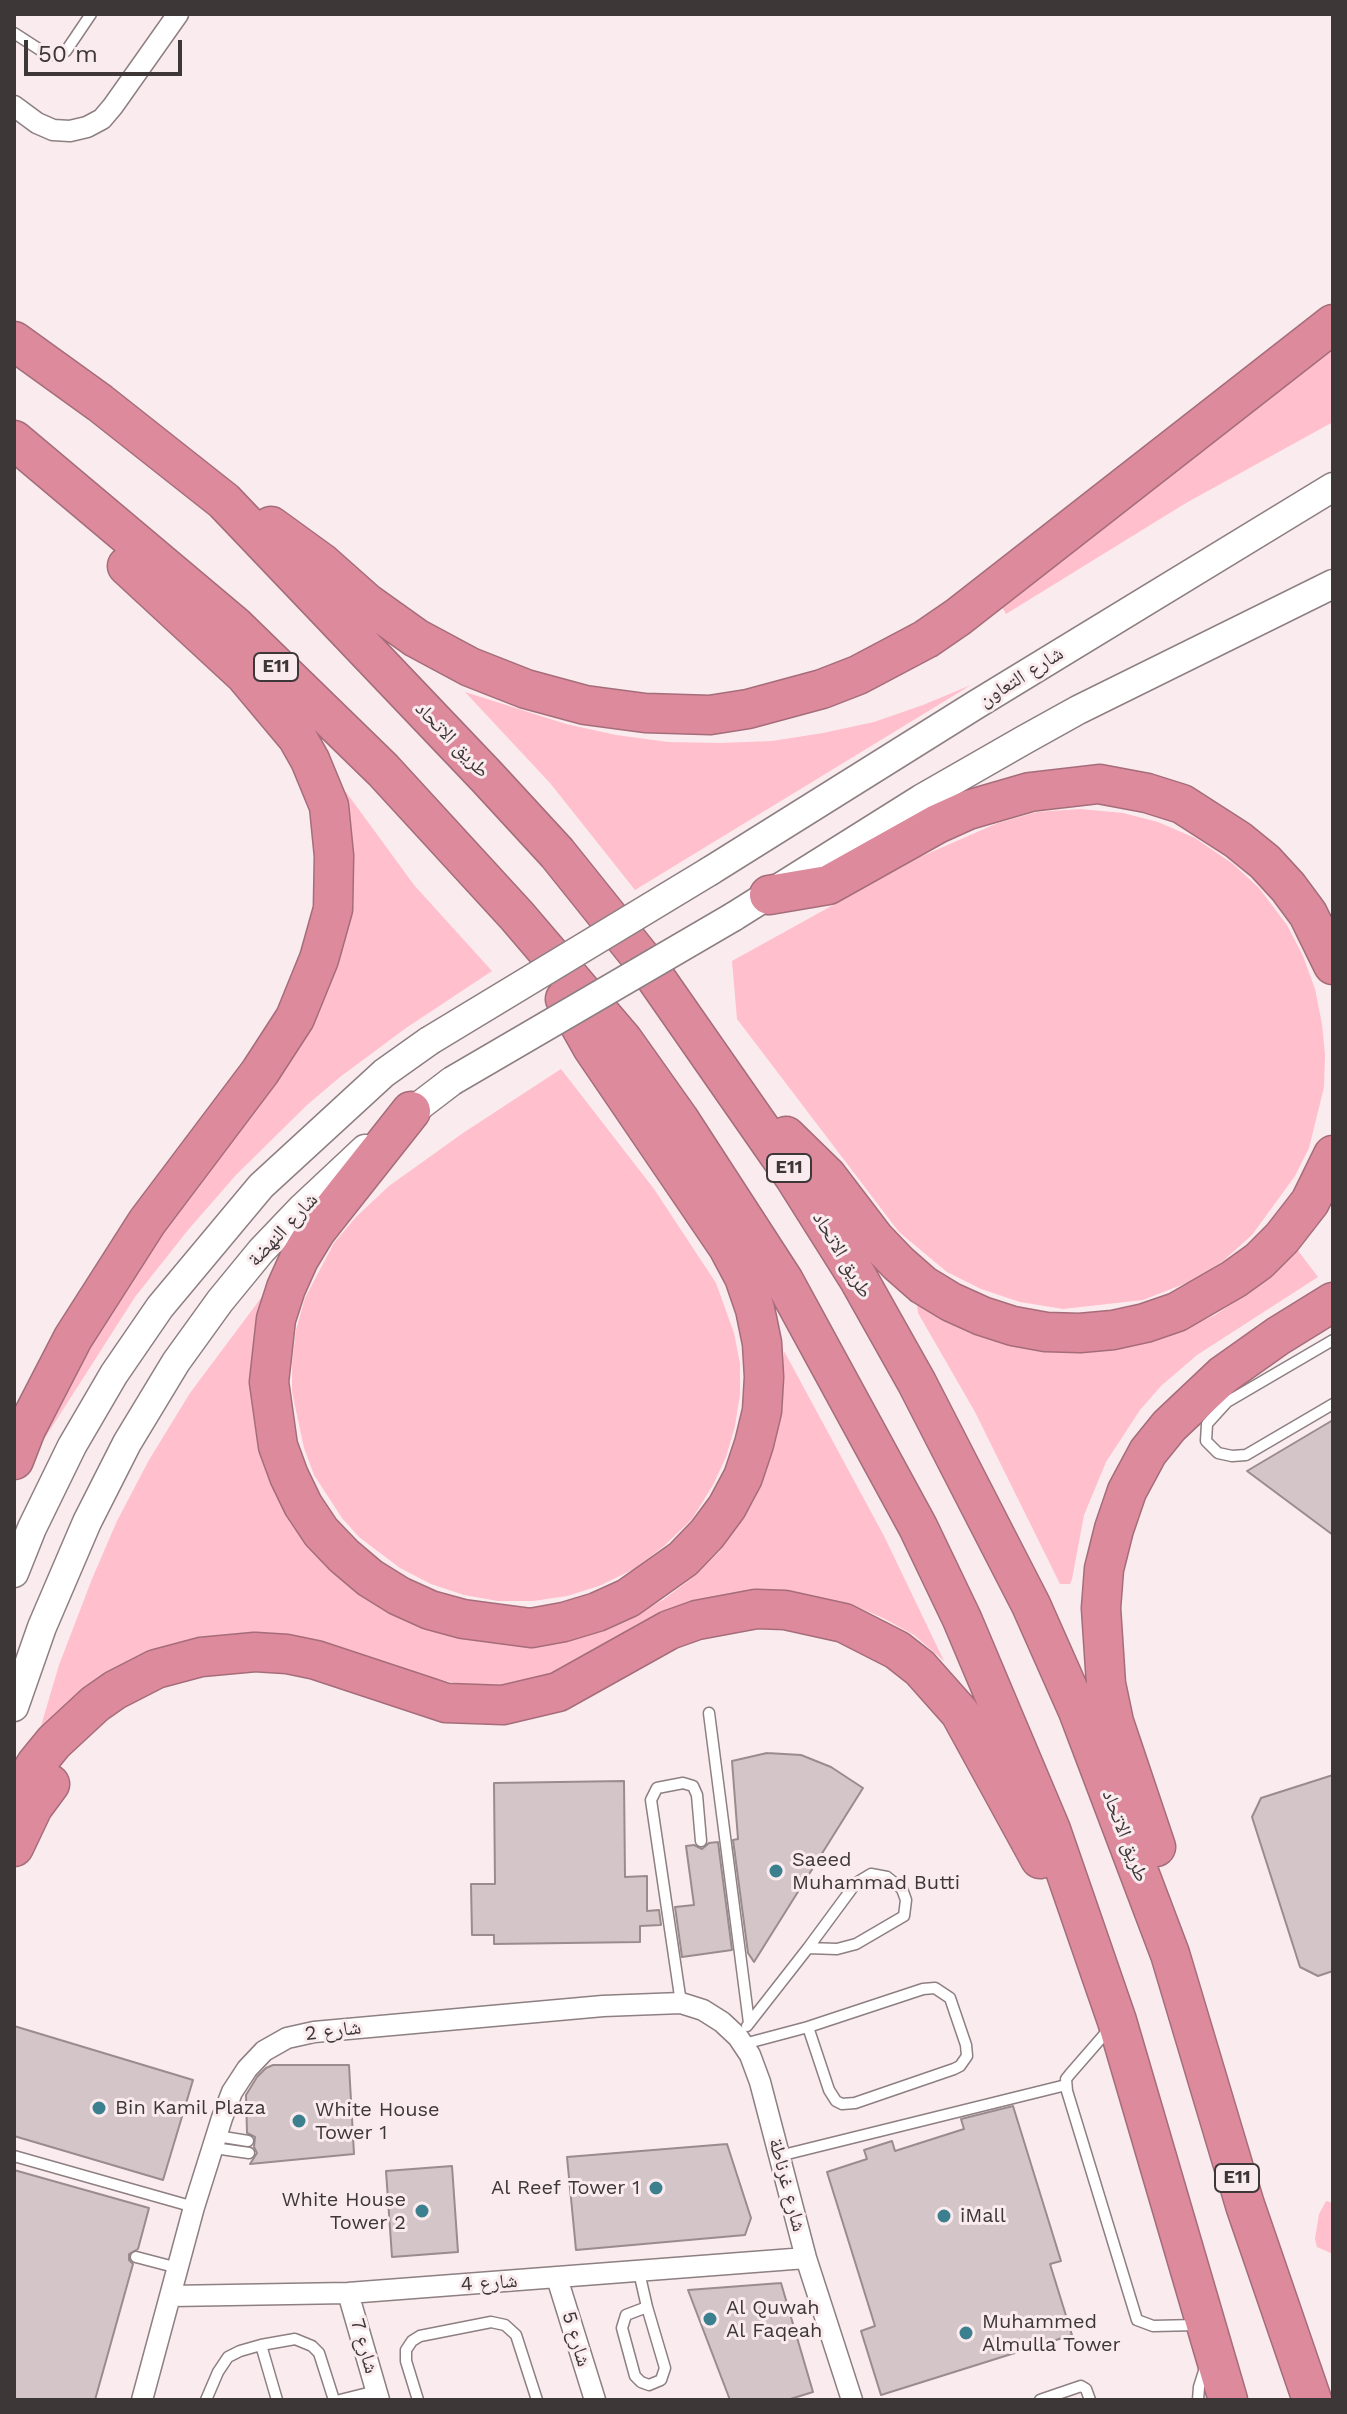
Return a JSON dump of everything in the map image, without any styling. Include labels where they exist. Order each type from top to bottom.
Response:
[{"type":"highway","points":[[224,501],[299,545],[367,603],[416,638],[484,673],[526,689],[585,705],[645,713],[710,715],[748,709],[786,700],[846,679],[926,639],[1333,324]]},
{"type":"highway","name":"طريق الاتحاد","points":[[14,341],[100,403],[224,501],[557,853],[646,964],[729,1079],[795,1178],[858,1278],[917,1383],[995,1534],[1078,1711],[1170,1954],[1245,2205],[1312,2400]]},
{"type":"highway","name":"E11","points":[[14,440],[235,626],[383,770],[517,916],[623,1040],[679,1119],[769,1258],[832,1365],[918,1527],[962,1619],[1051,1830],[1117,2021],[1228,2400]]},
{"type":"highway","points":[[14,472],[97,540],[206,638],[267,698],[297,737],[310,760],[329,806],[334,856],[333,909],[319,959],[295,1018],[260,1072],[147,1222],[73,1338],[18,1444]]},
{"type":"highway","points":[[769,895],[818,888],[839,880],[937,824],[968,810],[1030,792],[1099,784],[1147,793],[1182,804],[1238,840],[1265,862],[1288,887],[1308,914],[1333,965]]},
{"type":"highway","points":[[411,1111],[316,1231],[286,1288],[276,1319],[269,1382],[278,1446],[289,1476],[321,1532],[344,1556],[380,1584],[430,1610],[463,1619],[531,1628],[597,1612],[637,1592],[683,1559],[727,1507],[743,1477],[762,1411],[762,1343],[751,1298],[728,1247],[592,1047],[517,916]]},
{"type":"highway","points":[[729,1079],[818,1167],[875,1239],[923,1285],[982,1316],[1046,1332],[1080,1333],[1124,1328],[1177,1312],[1207,1297],[1259,1261],[1282,1238],[1310,1202],[1333,1155]]},
{"type":"highway","points":[[1170,1954],[1174,1917],[1169,1887],[1114,1722],[1106,1684],[1101,1608],[1104,1569],[1127,1491],[1148,1452],[1169,1426],[1198,1396],[1232,1368],[1333,1302]]},
{"type":"highway","points":[[14,1801],[36,1764],[54,1742],[95,1704],[136,1678],[201,1657],[243,1653],[287,1654],[316,1660],[446,1703],[503,1705],[558,1692],[669,1630],[711,1616],[756,1609],[815,1614],[844,1623],[897,1650],[920,1668],[960,1713],[1092,1953]]},
{"type":"highway","points":[[14,1847],[33,1807],[72,1755],[129,1705],[155,1688],[174,1664]]},
{"type":"main road","name":"شارع التعاون","points":[[14,1573],[72,1446],[114,1374],[160,1307],[261,1186],[384,1073],[429,1041],[1333,487]]},
{"type":"main road","points":[[769,895],[921,799],[1065,717],[1333,584]]},
{"type":"main road","name":"شارع النهضة","points":[[14,1707],[42,1627],[87,1522],[127,1443],[176,1362],[261,1251],[358,1155],[452,1081],[769,895]]},
{"type":"street","points":[[14,106],[37,123],[53,130],[70,131],[102,119],[178,14]]},
{"type":"street","name":"شارع غرناطة","points":[[681,2003],[703,2010],[744,2035],[760,2082],[806,2258],[852,2400]]},
{"type":"street","name":"شارع 2","points":[[142,2400],[194,2207],[232,2092],[264,2051],[287,2038],[314,2032],[603,2006],[681,2003]]},
{"type":"street","name":"شارع 4","points":[[171,2296],[348,2293],[806,2258]]},
{"type":"street","name":"شارع 5","points":[[557,2278],[595,2400]]},
{"type":"street","name":"شارع 7","points":[[348,2293],[378,2395]]},
{"type":"lane","points":[[14,33],[48,55],[57,55],[66,51],[88,18],[75,14]]},
{"type":"lane","points":[[1333,1340],[1227,1402],[1207,1424],[1206,1441],[1218,1453],[1246,1455],[1333,1404]]},
{"type":"lane","points":[[709,1713],[744,2035]]},
{"type":"lane","points":[[681,2003],[651,1800],[654,1791],[662,1786],[683,1783],[693,1786],[697,1795],[701,1841]]},
{"type":"lane","points":[[744,2035],[808,1948],[860,1878],[880,1874],[902,1889],[906,1911],[899,1921],[847,1947],[827,1950],[808,1948]]},
{"type":"lane","points":[[744,2035],[808,2027],[923,1989],[935,1988],[950,1998],[967,2056],[960,2066],[855,2103],[842,2104],[829,2090],[808,2027]]},
{"type":"lane","points":[[1117,2021],[1070,2074],[1066,2085],[1137,2320],[1209,2336],[1198,2400]]},
{"type":"lane","points":[[779,2156],[1066,2085]]},
{"type":"lane","points":[[215,2142],[248,2147]]},
{"type":"lane","points":[[14,2156],[194,2207]]},
{"type":"lane","points":[[60,2183],[64,2170]]},
{"type":"lane","points":[[136,2257],[178,2268]]},
{"type":"lane","points":[[639,2272],[665,2368],[661,2380],[649,2385],[635,2376],[622,2328],[626,2315],[647,2307]]},
{"type":"lane","points":[[418,2400],[406,2361],[406,2350],[412,2341],[420,2336],[491,2322],[505,2325],[516,2335],[537,2400]]},
{"type":"lane","points":[[206,2400],[228,2357],[261,2345],[295,2339],[312,2346],[319,2353],[334,2400]]},
{"type":"lane","points":[[261,2345],[277,2400]]},
{"type":"lane","points":[[1040,2400],[1081,2386],[1086,2389],[1090,2400]]},
{"type":"lane","points":[[340,2400],[378,2395]]},
{"type":"shaded area","points":[[1333,348],[1333,422],[1186,503],[1006,614],[1002,607],[1045,572]]},
{"type":"shaded area","points":[[971,685],[635,890],[550,783],[465,692],[566,724],[616,735],[668,742],[720,743],[772,741],[874,722]]},
{"type":"shaded area","points":[[346,792],[414,885],[492,971],[406,1028],[340,1077],[236,1175],[135,1297],[41,1444],[88,1348],[155,1243],[279,1076],[334,970],[349,918],[354,883],[340,799]]},
{"type":"shaded area","points":[[1080,809],[1123,813],[1158,822],[1195,838],[1233,864],[1259,888],[1287,925],[1315,989],[1325,1055],[1324,1087],[1309,1148],[1295,1176],[1252,1235],[1223,1261],[1189,1282],[1143,1300],[1063,1309],[1020,1302],[981,1289],[947,1272],[899,1232],[737,1019],[732,961],[920,857],[998,823],[1037,812]]},
{"type":"shaded area","points":[[561,1069],[654,1189],[716,1283],[734,1333],[740,1364],[740,1394],[726,1457],[713,1485],[692,1519],[664,1546],[634,1569],[599,1586],[567,1596],[533,1601],[498,1601],[464,1595],[431,1584],[400,1568],[359,1537],[342,1518],[314,1475],[304,1448],[292,1392],[292,1363],[296,1330],[305,1298],[334,1243],[356,1217],[389,1186]]},
{"type":"shaded area","points":[[1296,1248],[1318,1277],[1197,1355],[1161,1386],[1140,1410],[1106,1462],[1084,1515],[1072,1579],[1070,1584],[1060,1584],[975,1412],[918,1313],[917,1304],[1185,1329],[1215,1315],[1259,1286]]},
{"type":"shaded area","points":[[264,1294],[251,1374],[335,1569],[581,1637],[613,1626],[663,1600],[692,1578],[719,1552],[753,1502],[774,1443],[784,1351],[884,1536],[944,1661],[914,1635],[853,1605],[804,1594],[775,1592],[557,1675],[485,1687],[411,1672],[346,1649],[298,1637],[260,1633],[217,1636],[176,1643],[135,1660],[38,1736],[59,1665],[117,1521],[149,1460],[190,1393]]},
{"type":"shaded area","points":[[1326,2201],[1333,2203],[1333,2254],[1317,2247],[1315,2239],[1319,2214]]},
{"type":"building","points":[[1333,1420],[1333,1535],[1247,1471]]},
{"type":"building","name":"Saeed Muhammad Butti","points":[[767,1753],[801,1755],[831,1767],[863,1788],[754,1962],[748,1953],[733,1840],[738,1839],[732,1761]]},
{"type":"building","points":[[1333,1775],[1333,1971],[1318,1976],[1300,1967],[1252,1817],[1261,1798]]},
{"type":"building","points":[[624,1781],[625,1877],[647,1876],[647,1911],[659,1910],[661,1925],[640,1926],[640,1942],[494,1944],[494,1935],[472,1935],[471,1884],[495,1884],[494,1783]]},
{"type":"building","points":[[718,1842],[732,1950],[682,1957],[675,1907],[694,1905],[686,1846],[694,1845],[702,1849],[709,1843]]},
{"type":"building","name":"Bin Kamil Plaza","points":[[14,2026],[193,2080],[163,2180],[14,2136]]},
{"type":"building","name":"White House Tower 1","points":[[273,2065],[349,2065],[354,2154],[250,2164],[257,2153],[255,2137],[247,2133],[246,2095],[257,2077]]},
{"type":"building","name":"iMall","points":[[1013,2106],[1061,2261],[1050,2264],[1072,2335],[881,2395],[861,2331],[875,2326],[827,2172],[867,2159],[864,2150],[892,2141],[895,2151],[964,2129],[961,2119]]},
{"type":"building","name":"Al Reef Tower 1","points":[[727,2144],[751,2218],[745,2235],[576,2250],[567,2157]]},
{"type":"building","name":"White House Tower 2","points":[[452,2166],[458,2252],[392,2257],[386,2171]]},
{"type":"building","points":[[14,2170],[149,2208],[138,2249],[129,2254],[133,2264],[95,2400],[14,2400]]},
{"type":"building","points":[[781,2283],[813,2392],[787,2400],[730,2400],[688,2290]]},
{"type":"place","name":"Saeed Muhammad Butti","points":[[776,1871]]},
{"type":"place","name":"Bin Kamil Plaza","points":[[99,2108]]},
{"type":"place","name":"White House Tower 1","points":[[299,2121]]},
{"type":"place","name":"Al Reef Tower 1","points":[[656,2188]]},
{"type":"place","name":"White House Tower 2","points":[[422,2211]]},
{"type":"place","name":"iMall","points":[[944,2216]]},
{"type":"place","name":"Al Quwah Al Faqeah","points":[[710,2319]]},
{"type":"place","name":"Muhammed Almulla Tower","points":[[966,2333]]}]
